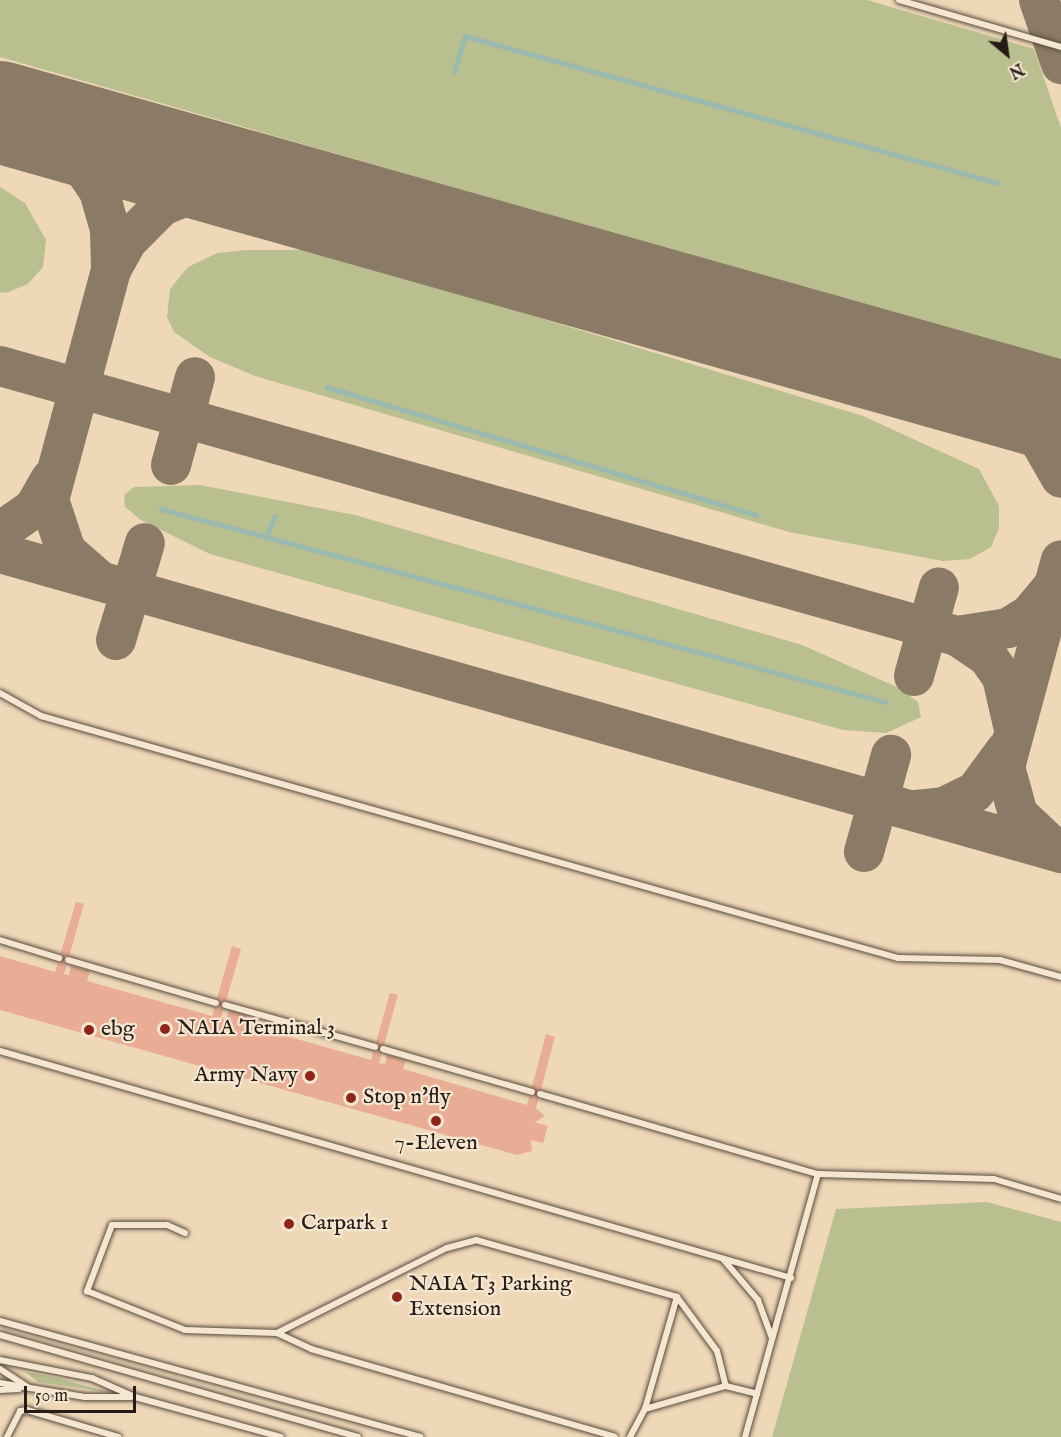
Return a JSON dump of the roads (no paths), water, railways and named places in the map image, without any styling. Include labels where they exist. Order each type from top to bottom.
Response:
[{"type":"lane","points":[[899,0],[1061,47]]},
{"type":"lane","points":[[0,693],[41,716],[898,958],[1000,960],[1061,977]]},
{"type":"lane","points":[[0,940],[59,958]]},
{"type":"lane","points":[[68,960],[216,1003]]},
{"type":"lane","points":[[225,1005],[375,1047]]},
{"type":"lane","points":[[382,1049],[532,1092]]},
{"type":"lane","points":[[0,1051],[718,1255],[791,1278]]},
{"type":"lane","points":[[540,1094],[818,1174],[994,1179],[1061,1199]]},
{"type":"lane","points":[[745,1437],[818,1174]]},
{"type":"lane","points":[[184,1233],[167,1225],[112,1225],[87,1291],[185,1330],[277,1333],[311,1349],[615,1437]]},
{"type":"lane","points":[[277,1333],[459,1244],[476,1240],[677,1298],[717,1351],[726,1386]]},
{"type":"lane","points":[[718,1255],[758,1299],[773,1341]]},
{"type":"lane","points":[[630,1437],[645,1409],[677,1298]]},
{"type":"lane","points":[[0,1321],[420,1437]]},
{"type":"lane","points":[[0,1335],[191,1392],[358,1437]]},
{"type":"lane","points":[[0,1360],[92,1378],[135,1398],[281,1437]]},
{"type":"lane","points":[[0,1369],[31,1389]]},
{"type":"lane","points":[[0,1383],[31,1389],[135,1398]]},
{"type":"lane","points":[[645,1409],[726,1386],[757,1394]]},
{"type":"lane","points":[[0,1390],[31,1389]]},
{"type":"lane","points":[[7,1437],[13,1421],[27,1410],[118,1437]]},
{"type":"waterway","points":[[454,72],[465,36],[998,183]]},
{"type":"waterway","points":[[327,387],[756,515]]},
{"type":"waterway","points":[[161,509],[886,702]]},
{"type":"waterway","points":[[266,537],[275,516]]},
{"type":"place","name":"NAIA Terminal 3","points":[[165,1029]]},
{"type":"place","name":"ebg","points":[[89,1030]]},
{"type":"place","name":"Army Navy","points":[[310,1076]]},
{"type":"place","name":"Stop n'fly","points":[[351,1098]]},
{"type":"place","name":"7-Eleven","points":[[436,1121]]},
{"type":"place","name":"Carpark 1","points":[[289,1224]]},
{"type":"place","name":"NAIA T3 Parking Extension","points":[[397,1297]]}]
